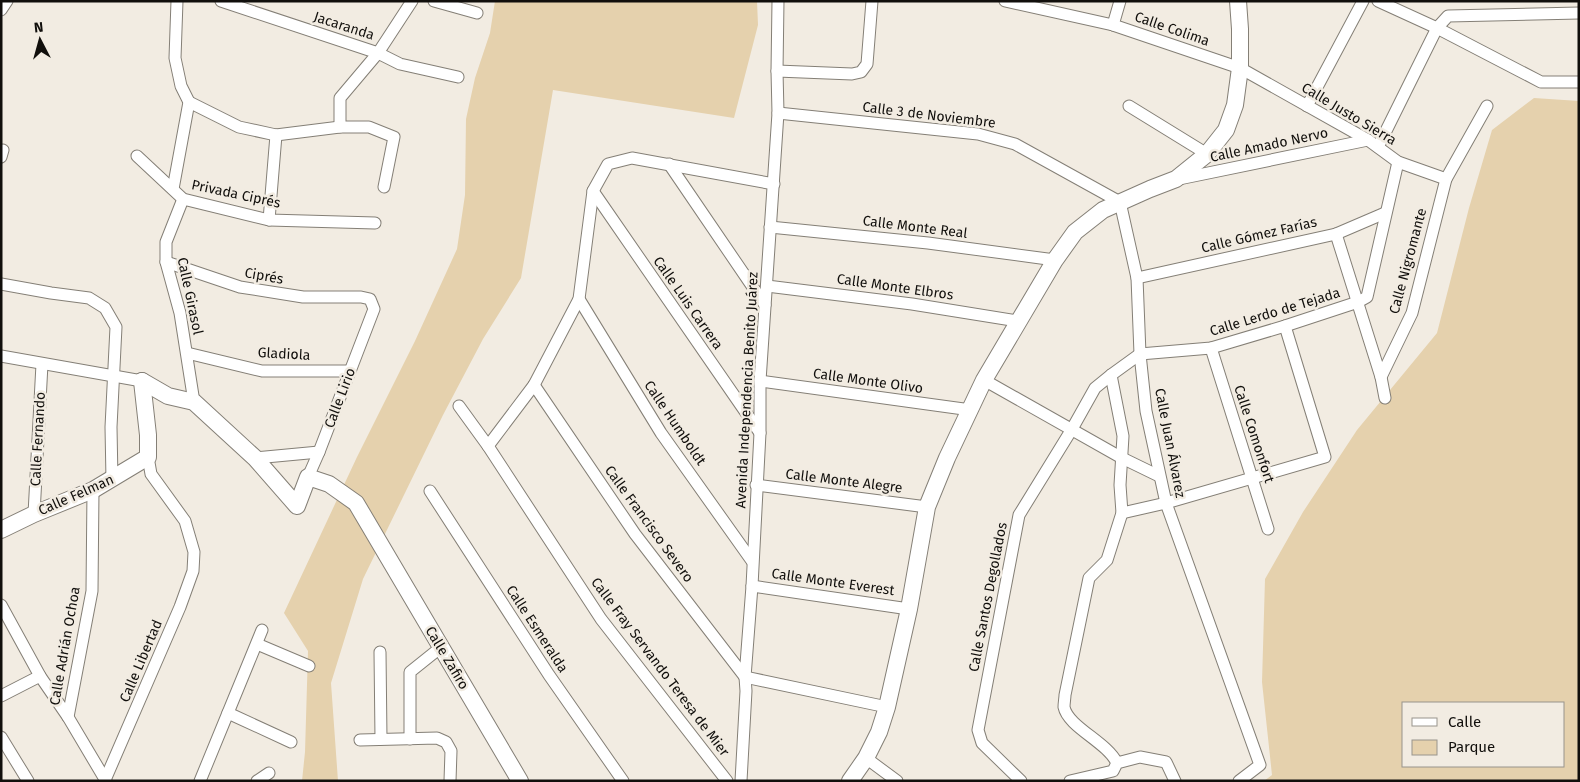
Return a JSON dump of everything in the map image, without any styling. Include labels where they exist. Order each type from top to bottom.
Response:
[{"type":"street","points":[[1,10],[7,1]]},
{"type":"street","points":[[177,1],[175,58],[181,86],[189,102],[239,127],[276,135],[340,127],[369,127],[394,137],[384,187]]},
{"type":"street","name":"Jacaranda","points":[[221,1],[378,53],[400,64],[458,76]]},
{"type":"street","points":[[340,127],[340,98],[378,53],[412,1]]},
{"type":"street","points":[[434,1],[477,13]]},
{"type":"street","name":"Avenida Independencia Benito Juárez","points":[[741,781],[746,691],[745,677],[760,433],[760,381],[778,113],[778,1]]},
{"type":"street","points":[[777,71],[852,74],[862,72],[866,64],[872,1]]},
{"type":"street","name":"Calle Colima","points":[[1005,1],[1050,6],[1113,24],[1240,68]]},
{"type":"street","points":[[1113,24],[1120,1]]},
{"type":"street","points":[[850,781],[866,758],[879,732],[887,708],[909,609],[927,507],[947,458],[984,380],[1055,260],[1075,232],[1103,210],[1176,179],[1207,154],[1226,130],[1235,105],[1240,68],[1238,1]]},
{"type":"street","points":[[1308,106],[1363,1]]},
{"type":"street","points":[[1378,1],[1437,28],[1541,82],[1579,82]]},
{"type":"street","points":[[1378,147],[1437,28],[1448,16],[1579,13]]},
{"type":"street","name":"Calle Justo Sierra","points":[[1240,68],[1368,140],[1398,162],[1446,179]]},
{"type":"street","points":[[172,189],[189,102]]},
{"type":"street","points":[[1128,106],[1207,154]]},
{"type":"street","name":"Calle Nigromante","points":[[1381,377],[1412,314],[1446,179],[1487,106]]},
{"type":"street","name":"Calle 3 de Noviembre","points":[[778,113],[978,134],[1006,141],[1015,144],[1120,202]]},
{"type":"street","points":[[269,220],[276,135]]},
{"type":"street","name":"Calle Amado Nervo","points":[[1176,179],[1368,140]]},
{"type":"street","name":"Privada Ciprés","points":[[137,156],[184,199],[269,220],[375,223]]},
{"type":"street","points":[[488,446],[534,385],[579,299],[593,191],[608,164],[632,158],[774,184]]},
{"type":"street","points":[[1358,302],[1367,297],[1398,162]]},
{"type":"street","points":[[669,164],[765,305]]},
{"type":"street","name":"Calle Luis Carrera","points":[[593,191],[760,433]]},
{"type":"street","name":"Calle Girasol","points":[[184,199],[166,242],[166,262],[180,313],[194,402]]},
{"type":"street","name":"Calle Juan Álvarez","points":[[1120,202],[1137,278],[1140,354],[1146,411],[1159,476],[1166,503],[1260,765],[1239,781]]},
{"type":"street","name":"Calle Gómez Farías","points":[[1137,278],[1336,234],[1385,213]]},
{"type":"street","name":"Calle Monte Real","points":[[770,227],[928,243],[1055,260]]},
{"type":"street","points":[[1336,234],[1381,377],[1385,398]]},
{"type":"street","name":"Ciprés","points":[[166,262],[240,287],[303,298],[361,297]]},
{"type":"street","points":[[1,284],[89,298],[105,308],[116,327],[111,427],[112,480]]},
{"type":"street","name":"Calle Monte Elbros","points":[[767,286],[912,304],[1018,321]]},
{"type":"street","name":"Calle Lirio","points":[[255,458],[297,506],[374,309],[370,299],[361,297]]},
{"type":"street","name":"Calle Humboldt","points":[[579,299],[661,433],[752,561]]},
{"type":"street","name":"Calle Lerdo de Tejada","points":[[1140,354],[1211,348],[1358,302]]},
{"type":"street","points":[[1122,513],[1166,503],[1325,457],[1285,326]]},
{"type":"street","name":"Calle Comonfort","points":[[1211,348],[1268,529]]},
{"type":"street","name":"Gladiola","points":[[187,353],[262,371],[350,371]]},
{"type":"street","name":"Calle Santos Degollados","points":[[1022,781],[982,743],[978,730],[1019,515],[1095,388],[1111,374],[1140,354]]},
{"type":"street","points":[[1,356],[142,381],[168,396],[194,402],[255,458],[319,452]]},
{"type":"street","name":"Calle Fernando","points":[[34,514],[42,364]]},
{"type":"street","points":[[1111,374],[1123,436],[1120,485],[1122,513],[1107,560],[1089,578],[1064,707],[1071,719],[1113,754],[1117,763]]},
{"type":"street","points":[[984,380],[1122,458],[1159,476]]},
{"type":"street","points":[[142,381],[148,435],[148,457]]},
{"type":"street","name":"Calle Monte Olivo","points":[[760,381],[971,410]]},
{"type":"street","name":"Calle Francisco Severo","points":[[534,385],[635,534],[745,677]]},
{"type":"street","name":"Calle Fray Servando Teresa de Mier","points":[[459,406],[488,446],[601,619],[727,781]]},
{"type":"street","name":"Calle Felman","points":[[1,530],[34,514],[93,490],[148,457]]},
{"type":"street","name":"Calle Libertad","points":[[106,780],[180,607],[193,571],[194,552],[185,521],[152,474],[148,457]]},
{"type":"street","name":"Calle Zafiro","points":[[308,477],[329,484],[356,503],[520,781]]},
{"type":"street","name":"Calle Monte Alegre","points":[[756,485],[927,507]]},
{"type":"street","name":"Calle Adrián Ochoa","points":[[68,718],[92,591],[93,490]]},
{"type":"street","name":"Calle Esmeralda","points":[[430,491],[543,666],[623,781]]},
{"type":"street","name":"Calle Monte Everest","points":[[752,586],[909,609]]},
{"type":"street","points":[[1,605],[40,676],[106,780]]},
{"type":"street","points":[[200,781],[262,630]]},
{"type":"street","points":[[256,644],[309,666]]},
{"type":"street","points":[[410,739],[410,672],[440,648]]},
{"type":"street","points":[[380,652],[380,739]]},
{"type":"street","points":[[1,696],[40,676]]},
{"type":"street","points":[[745,677],[887,708]]},
{"type":"street","points":[[228,713],[291,742]]},
{"type":"street","points":[[1,736],[28,781]]},
{"type":"street","points":[[360,740],[436,738],[446,742],[451,751],[450,781]]},
{"type":"street","points":[[1070,781],[1113,771],[1117,763],[1140,757],[1166,762],[1175,781]]},
{"type":"street","points":[[866,758],[897,781]]},
{"type":"street","points":[[257,781],[269,773]]},
{"type":"green space","points":[[495,1],[757,1],[758,25],[734,118],[553,90],[521,278],[483,339],[443,415],[363,579],[331,683],[338,781],[302,781],[305,752],[308,651],[284,613],[357,457],[415,341],[457,249],[465,195],[466,119],[475,78],[490,33]]},
{"type":"green space","points":[[1534,98],[1579,101],[1579,781],[1264,781],[1272,775],[1262,682],[1265,579],[1303,512],[1357,430],[1437,333],[1469,208],[1492,130]]}]
